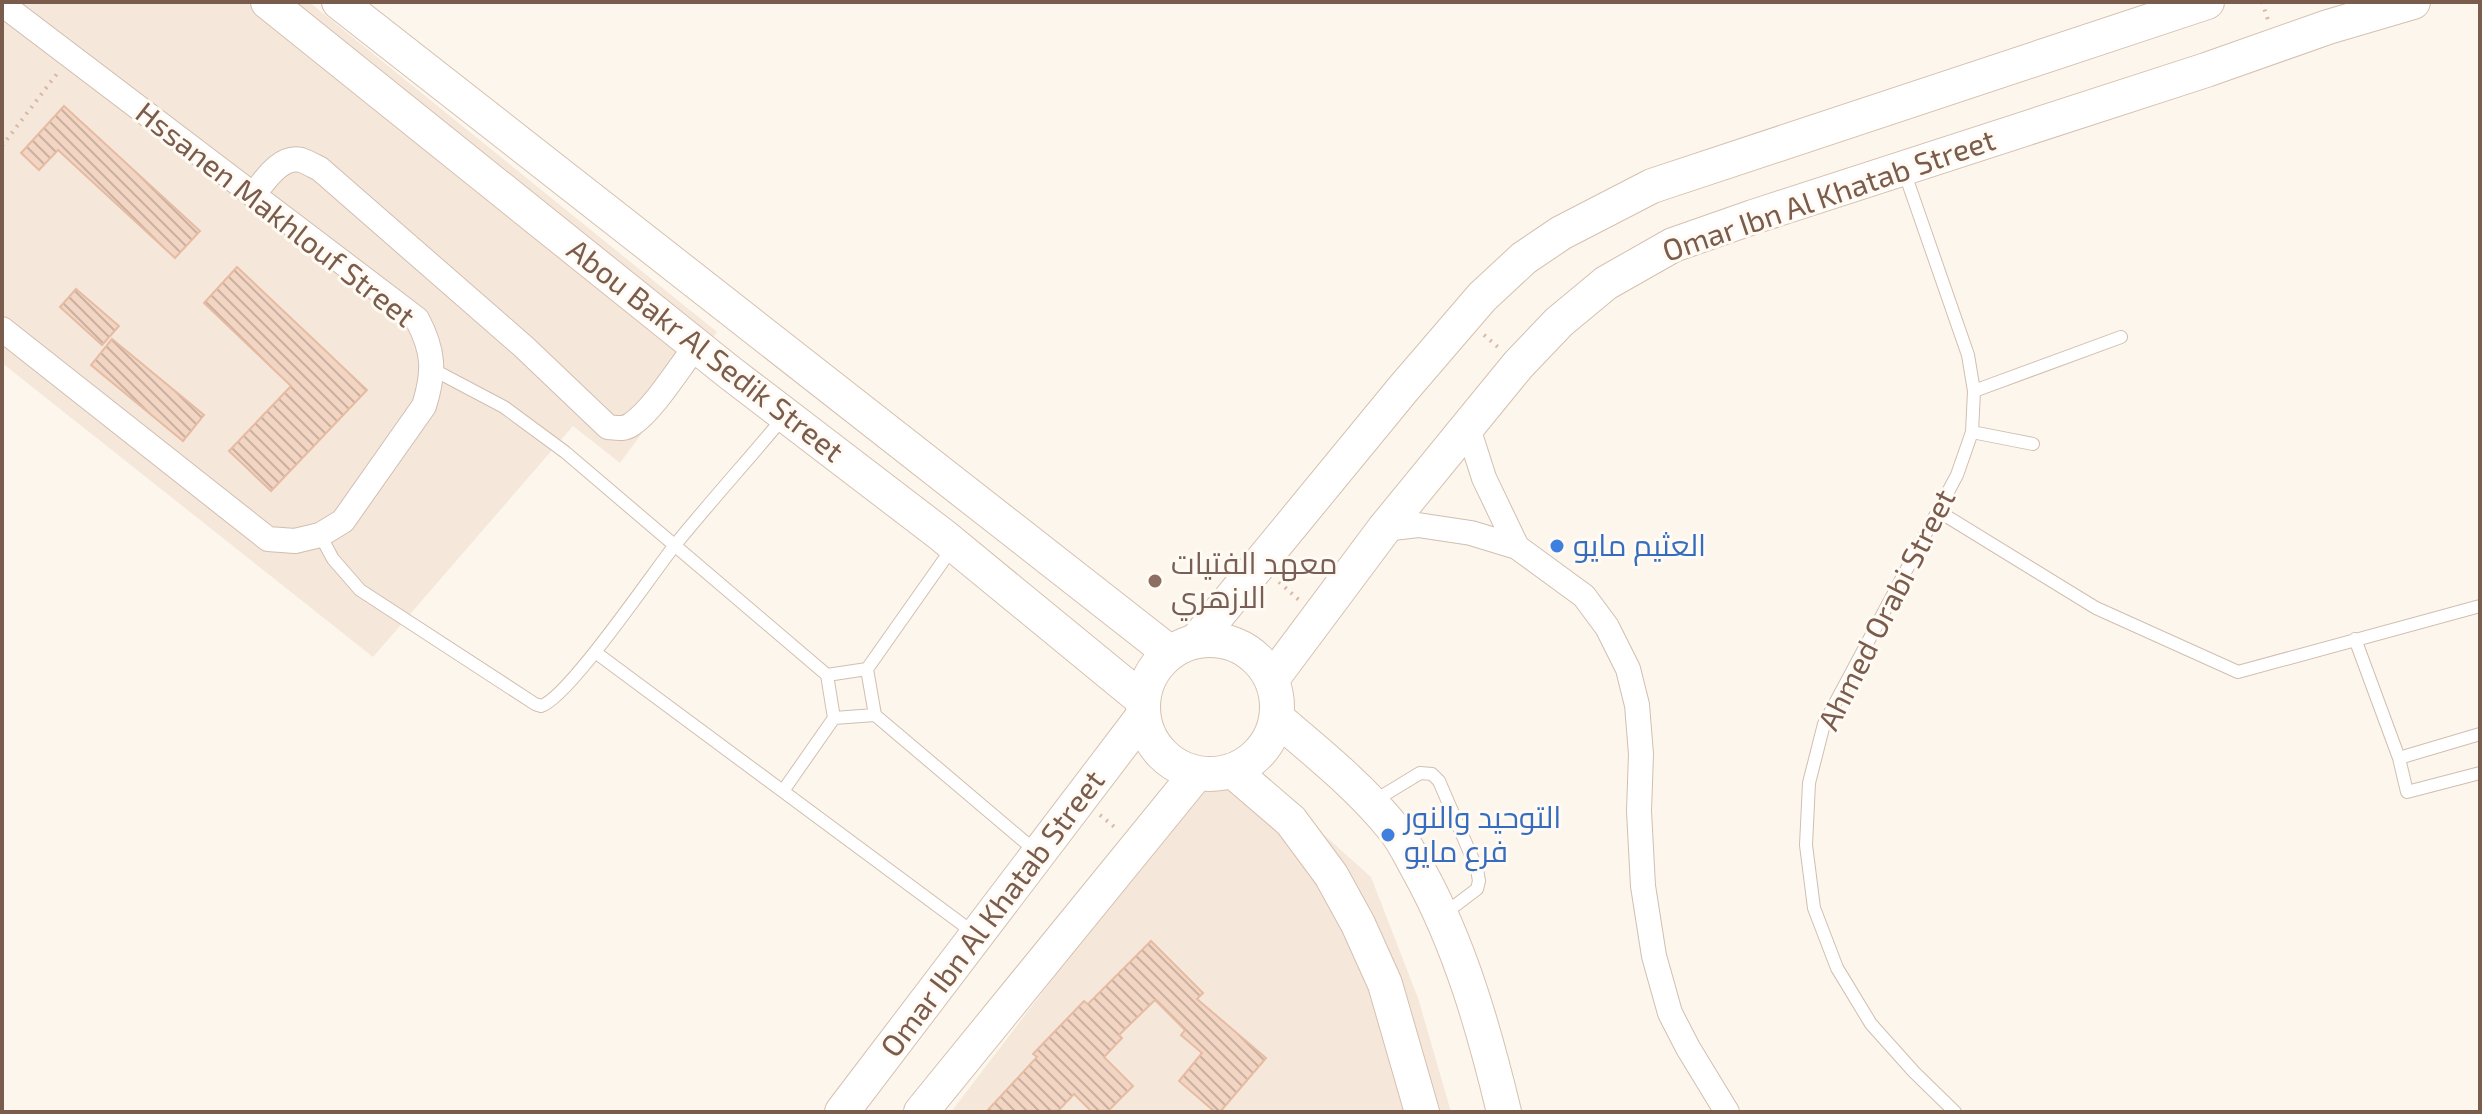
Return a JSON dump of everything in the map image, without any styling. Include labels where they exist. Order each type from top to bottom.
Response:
[{"type":"street","name":"Abou Bakr Al Sedik Street","points":[[268,2],[696,346],[954,545],[1143,708]]},
{"type":"street","name":"Abou Bakr Al Sedik Street","points":[[339,2],[1183,646]]},
{"type":"street","points":[[1183,646],[1230,642],[1249,651],[1264,665],[1272,679],[1277,694],[1279,720],[1266,745],[1252,761],[1233,771],[1208,775],[1184,769],[1164,757],[1150,738],[1143,708],[1147,681],[1156,665],[1183,646],[1259,564],[1482,297],[1524,258],[1561,233],[1652,186],[2207,2]]},
{"type":"street","name":"Omar Ibn Al Khatab Street","points":[[1272,679],[1384,529],[1518,365],[1559,322],[1606,283],[1673,245],[2206,70],[2326,14],[2413,2]]},
{"type":"street","name":"Hssanen Makhlouf Street","points":[[2,4],[417,319],[427,338],[432,360],[431,384],[424,406],[343,521],[320,535]]},
{"type":"street","points":[[253,195],[286,161],[298,159],[320,169],[524,347],[608,427],[623,429],[633,424],[696,346]]},
{"type":"street","points":[[2,329],[268,539],[295,541],[320,535]]},
{"type":"street","points":[[1468,428],[1484,478],[1517,547]]},
{"type":"street","points":[[1384,529],[1418,525],[1471,533],[1517,547],[1584,596],[1607,627],[1628,669],[1637,705],[1643,886],[1654,956],[1670,1013],[1727,1112]]},
{"type":"street","name":"Omar Ibn Al Khatab Street","points":[[842,1112],[1080,798],[1143,708]]},
{"type":"street","points":[[1279,720],[1339,770],[1396,831],[1432,895],[1467,982],[1504,1112]]},
{"type":"street","points":[[1233,771],[1291,821],[1331,875],[1358,924],[1385,984],[1422,1112]]},
{"type":"street","name":"Omar Ibn Al Khatab Street","points":[[921,1112],[1197,773]]},
{"type":"lane","name":"Ahmed Orabi Street","points":[[1903,168],[1968,355],[1974,391],[1972,432],[1957,475],[1824,724],[1809,783],[1806,845],[1814,908],[1837,968],[1871,1024],[1955,1112]]},
{"type":"lane","points":[[1974,391],[2121,337]]},
{"type":"lane","points":[[432,369],[504,407],[529,425],[827,675],[834,718],[783,791]]},
{"type":"lane","points":[[320,535],[333,559],[360,590],[541,706],[553,700],[595,652],[675,546],[785,415]]},
{"type":"lane","points":[[1972,432],[2033,444]]},
{"type":"lane","points":[[1938,511],[2096,608],[2238,672],[2480,606]]},
{"type":"lane","points":[[954,545],[867,669],[875,715],[1038,853]]},
{"type":"lane","points":[[2355,639],[2399,758],[2407,792],[2480,773]]},
{"type":"lane","points":[[595,652],[976,935]]},
{"type":"lane","points":[[827,675],[867,669]]},
{"type":"lane","points":[[834,718],[875,715]]},
{"type":"lane","points":[[2399,758],[2480,734]]},
{"type":"lane","points":[[1371,802],[1420,773],[1432,774],[1439,781],[1477,869],[1479,881],[1477,889],[1441,916]]},
{"type":"path","points":[[2,146],[70,56]]},
{"type":"path","points":[[1465,317],[1518,365]]},
{"type":"path","points":[[1259,564],[1319,618]]},
{"type":"path","points":[[1080,798],[1138,847]]},
{"type":"shaded area","points":[[2,2],[309,2],[717,332],[620,463],[573,426],[373,657],[2,363]]},
{"type":"shaded area","points":[[1225,753],[1276,792],[1371,877],[1418,998],[1451,1112],[951,1112]]},
{"type":"building","points":[[64,106],[200,231],[175,258],[58,150],[39,170],[21,153]]},
{"type":"building","points":[[237,267],[367,390],[271,491],[229,451],[291,386],[204,303]]},
{"type":"building","points":[[76,289],[119,326],[102,345],[60,307]]},
{"type":"building","points":[[112,339],[204,415],[183,441],[91,365]]},
{"type":"building","points":[[1151,941],[1203,993],[1197,999],[1266,1058],[1220,1112],[1215,1112],[1179,1081],[1202,1053],[1181,1035],[1185,1030],[1155,1000],[1119,1035],[1122,1038],[1104,1057],[1133,1086],[1107,1112],[1092,1112],[1074,1094],[1057,1112],[986,1112],[1037,1057],[1033,1054],[1084,1001],[1088,1004]]},
{"type":"place","name":"العثيم مايو","points":[[1557,546]]},
{"type":"place","name":"معهد الفتيات الازهري","points":[[1155,581]]},
{"type":"place","name":"التوحيد والنور فرع مايو","points":[[1388,835]]}]
